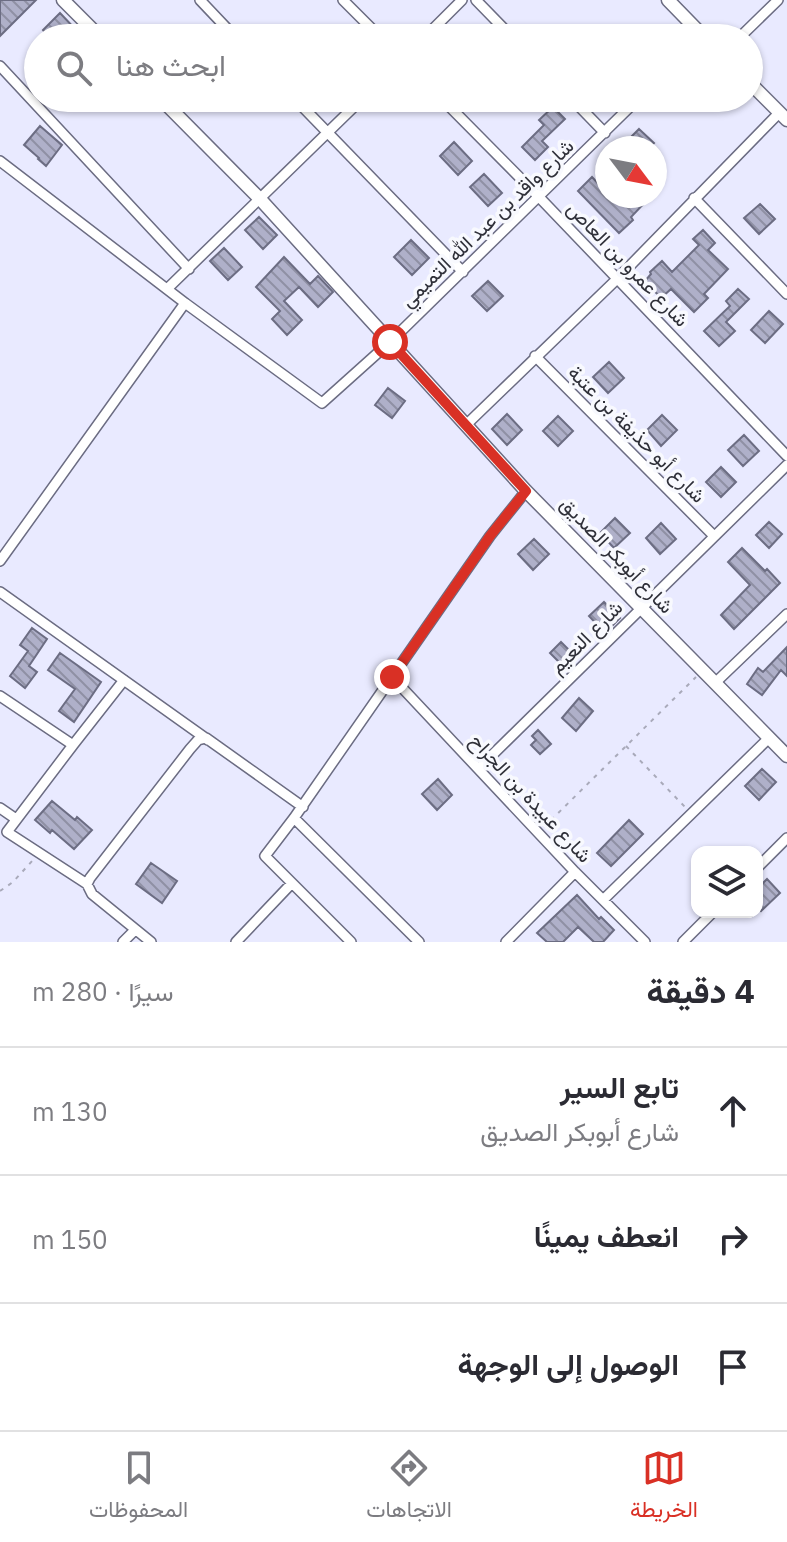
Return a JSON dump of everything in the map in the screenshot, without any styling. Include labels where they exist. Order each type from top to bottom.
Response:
[{"type":"street","points":[[63,0],[87,24]]},
{"type":"street","points":[[200,0],[223,24]]},
{"type":"street","points":[[343,0],[367,24]]},
{"type":"street","points":[[438,24],[462,0]]},
{"type":"street","points":[[476,0],[499,24]]},
{"type":"street","points":[[668,0],[689,24]]},
{"type":"street","points":[[753,24],[778,0]]},
{"type":"street","points":[[0,66],[24,92]]},
{"type":"street","points":[[466,425],[617,279],[694,198],[783,117],[763,96]]},
{"type":"street","points":[[43,112],[189,269]]},
{"type":"street","name":"شارع أبوبكر الصديق","points":[[174,112],[260,199],[526,491],[787,756]]},
{"type":"street","points":[[307,112],[463,272]]},
{"type":"street","points":[[167,289],[349,112]]},
{"type":"street","name":"شارع عمرو بن العاص","points":[[455,112],[787,456]]},
{"type":"street","points":[[585,112],[605,133]]},
{"type":"street","name":"شارع واقد بن عبد الله التميمي","points":[[185,303],[322,403],[463,272],[625,112]]},
{"type":"street","points":[[0,161],[185,303],[0,561]]},
{"type":"street","points":[[694,198],[787,294]]},
{"type":"street","name":"شارع أبو حذيفة بن عتبة","points":[[535,356],[714,536]]},
{"type":"street","name":"شارع النعيم","points":[[479,768],[787,465]]},
{"type":"street","points":[[347,941],[265,856],[303,807],[490,536],[526,491]]},
{"type":"street","points":[[0,592],[303,807]]},
{"type":"street","points":[[715,683],[787,614]]},
{"type":"street","name":"شارع عبيدة بن الجراح","points":[[392,677],[637,940]]},
{"type":"street","points":[[124,680],[7,832],[87,884],[92,894],[151,942]]},
{"type":"street","points":[[0,696],[73,745]]},
{"type":"street","points":[[87,884],[181,760],[202,738],[303,807]]},
{"type":"street","points":[[603,900],[769,738]]},
{"type":"street","points":[[0,808],[16,819]]},
{"type":"street","points":[[294,818],[419,942]]},
{"type":"street","points":[[763,862],[787,838]]},
{"type":"street","points":[[506,942],[575,872]]},
{"type":"street","points":[[236,942],[292,883]]},
{"type":"street","points":[[683,942],[707,918]]},
{"type":"street","points":[[123,942],[135,930]]},
{"type":"path","points":[[538,832],[703,671]]},
{"type":"path","points":[[626,746],[691,813]]},
{"type":"path","points":[[0,891],[13,882],[40,853]]},
{"type":"building","points":[[0,0],[36,0],[0,36]]},
{"type":"building","points":[[60,13],[70,24],[49,24]]},
{"type":"building","points":[[548,112],[558,112],[565,119],[542,141],[548,147],[535,160],[522,147],[544,125],[539,120]]},
{"type":"building","points":[[40,126],[62,145],[46,166],[24,145]]},
{"type":"building","points":[[639,129],[646,136],[632,136]]},
{"type":"building","points":[[454,142],[472,161],[458,175],[440,156]]},
{"type":"building","points":[[484,174],[502,193],[488,206],[470,187]]},
{"type":"building","points":[[592,177],[595,180],[595,208],[640,208],[631,217],[633,220],[619,233],[578,191]]},
{"type":"building","points":[[760,204],[775,219],[759,234],[744,218]]},
{"type":"building","points":[[259,217],[277,235],[263,249],[245,230]]},
{"type":"building","points":[[703,230],[715,243],[708,250],[728,269],[704,294],[708,298],[694,312],[671,289],[661,298],[645,281],[662,261],[672,272],[699,245],[693,239]]},
{"type":"building","points":[[411,240],[429,258],[412,275],[394,257]]},
{"type":"building","points":[[224,248],[242,267],[228,280],[210,261]]},
{"type":"building","points":[[284,257],[310,284],[318,276],[333,292],[318,307],[299,287],[284,301],[302,320],[287,335],[272,319],[280,311],[256,287]]},
{"type":"building","points":[[488,281],[503,296],[487,311],[472,296]]},
{"type":"building","points":[[738,289],[749,299],[726,322],[735,331],[719,346],[704,331],[730,306],[726,301]]},
{"type":"building","points":[[769,311],[783,324],[765,343],[751,330]]},
{"type":"building","points":[[609,362],[624,378],[608,393],[593,377]]},
{"type":"building","points":[[388,388],[405,401],[392,418],[375,405]]},
{"type":"building","points":[[507,414],[522,430],[507,445],[492,429]]},
{"type":"building","points":[[662,415],[677,430],[661,446],[647,430]]},
{"type":"building","points":[[558,416],[573,431],[558,446],[543,431]]},
{"type":"building","points":[[744,435],[759,451],[743,466],[728,450]]},
{"type":"building","points":[[721,467],[736,482],[721,497],[706,482]]},
{"type":"building","points":[[615,518],[630,533],[614,548],[600,533]]},
{"type":"building","points":[[769,522],[782,534],[769,548],[756,535]]},
{"type":"building","points":[[661,523],[676,539],[660,554],[646,538]]},
{"type":"building","points":[[534,539],[549,554],[533,570],[518,554]]},
{"type":"building","points":[[742,548],[780,583],[734,629],[721,615],[750,585],[728,562]]},
{"type":"building","points":[[604,602],[620,618],[605,633],[589,616]]},
{"type":"building","points":[[32,628],[47,639],[29,666],[37,672],[25,688],[10,676],[28,651],[20,645]]},
{"type":"building","points":[[561,642],[571,652],[560,663],[550,653]]},
{"type":"building","points":[[787,647],[787,676],[781,670],[762,695],[747,684],[758,668],[763,672]]},
{"type":"building","points":[[60,653],[101,682],[74,722],[59,711],[75,689],[48,670]]},
{"type":"building","points":[[579,698],[593,711],[576,731],[562,718]]},
{"type":"building","points":[[538,730],[551,744],[540,754],[531,745],[536,740],[532,736]]},
{"type":"building","points":[[762,769],[776,782],[759,800],[745,786]]},
{"type":"building","points":[[438,779],[452,795],[437,810],[422,794]]},
{"type":"building","points":[[52,801],[92,830],[74,849],[35,820]]},
{"type":"building","points":[[629,820],[643,834],[611,866],[597,853]]},
{"type":"building","points":[[151,863],[177,881],[162,903],[136,884]]},
{"type":"building","points":[[767,879],[780,893],[763,909],[763,883]]},
{"type":"building","points":[[577,895],[614,930],[603,942],[594,942],[578,927],[563,942],[547,942],[537,933]]},
{"type":"route","points":[[390,342],[526,491],[490,536],[392,677]]}]
